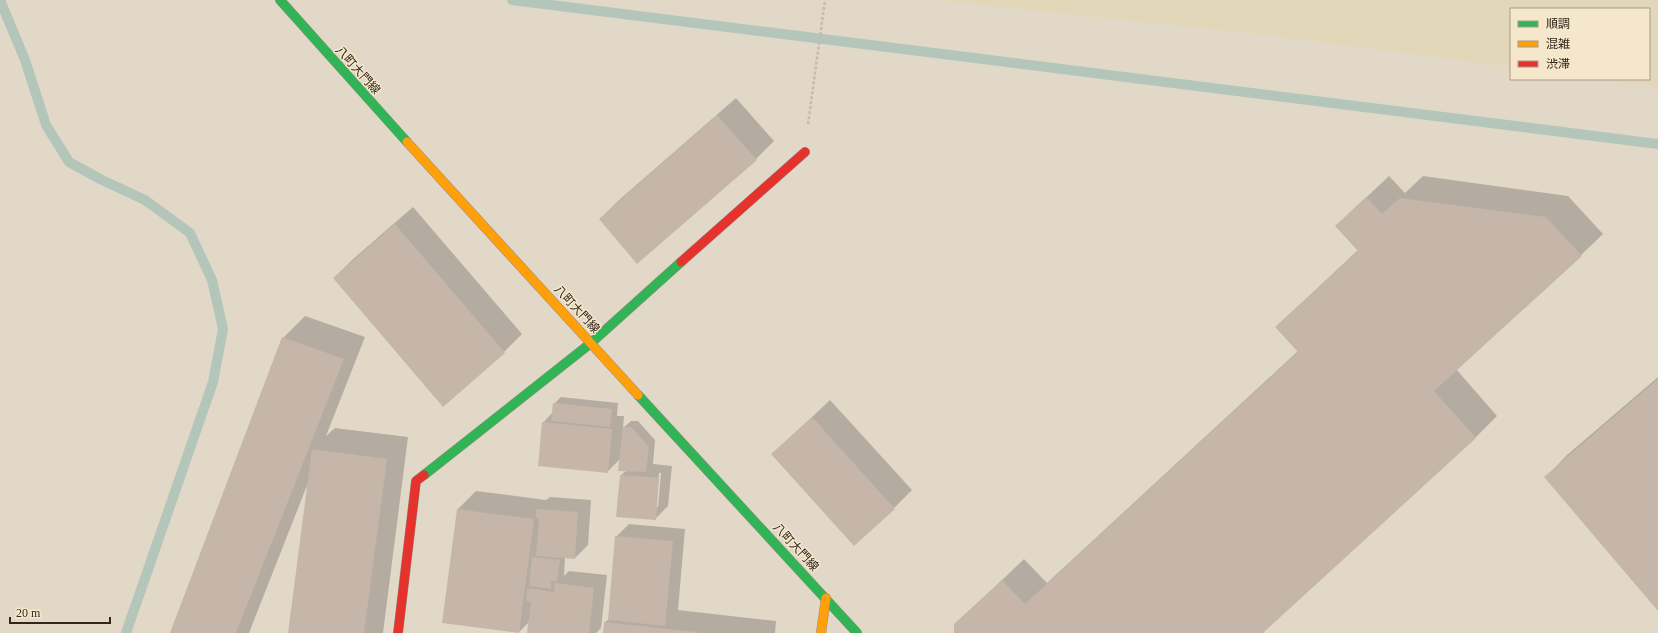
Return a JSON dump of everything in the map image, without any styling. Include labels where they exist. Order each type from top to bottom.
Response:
[{"type":"main road","name":"八町大門線","points":[[280,0],[426,164],[857,633]]},
{"type":"main road","points":[[398,633],[416,481],[591,343],[805,152]]},
{"type":"main road","points":[[821,633],[826,598]]},
{"type":"path","points":[[805,152],[825,0]]},
{"type":"shaded area","points":[[933,0],[1658,0],[1658,87],[1608,80],[1650,80],[1650,8],[1510,8],[1510,67],[1258,34]]},
{"type":"building","points":[[717,115],[757,160],[637,264],[599,219]]},
{"type":"building","points":[[1366,197],[1382,214],[1400,198],[1546,217],[1582,256],[1434,391],[1476,438],[1263,633],[954,633],[954,624],[1002,580],[1025,604],[1298,352],[1275,327],[1358,251],[1335,226]]},
{"type":"building","points":[[395,224],[505,353],[443,407],[333,278]]},
{"type":"building","points":[[282,337],[344,359],[236,633],[170,633]]},
{"type":"building","points":[[1658,379],[1658,611],[1544,477]]},
{"type":"building","points":[[553,403],[612,409],[610,427],[551,421]]},
{"type":"building","points":[[812,417],[895,509],[854,546],[771,454]]},
{"type":"building","points":[[542,422],[612,429],[608,473],[538,466]]},
{"type":"building","points":[[623,427],[631,427],[649,447],[646,472],[618,471]]},
{"type":"building","points":[[312,449],[387,459],[364,633],[288,633]]},
{"type":"building","points":[[620,475],[659,478],[656,520],[616,517]]},
{"type":"building","points":[[457,509],[534,519],[519,633],[442,623]]},
{"type":"building","points":[[536,509],[578,512],[575,559],[536,556],[539,518],[536,518]]},
{"type":"building","points":[[615,536],[673,541],[665,626],[608,620]]},
{"type":"building","points":[[532,557],[560,560],[557,581],[551,581],[551,589],[529,586]]},
{"type":"building","points":[[555,583],[594,588],[589,633],[527,633],[531,602],[526,601],[527,588],[554,592]]},
{"type":"building","points":[[604,622],[697,632],[697,633],[603,633]]},
{"type":"waterway","points":[[0,0],[25,60],[46,125],[69,162],[102,180],[145,200],[190,233],[212,280],[223,329],[213,382],[126,633]]},
{"type":"waterway","points":[[512,0],[1658,144]]},
{"type":"traffic: fast","points":[[280,0],[407,142]]},
{"type":"traffic: fast","points":[[424,475],[591,343],[681,262]]},
{"type":"traffic: fast","points":[[638,395],[857,633]]},
{"type":"traffic: slow","points":[[407,142],[638,395]]},
{"type":"traffic: slow","points":[[821,633],[826,598]]},
{"type":"traffic: jam","points":[[681,262],[805,152]]},
{"type":"traffic: jam","points":[[398,633],[416,481],[424,475]]}]
